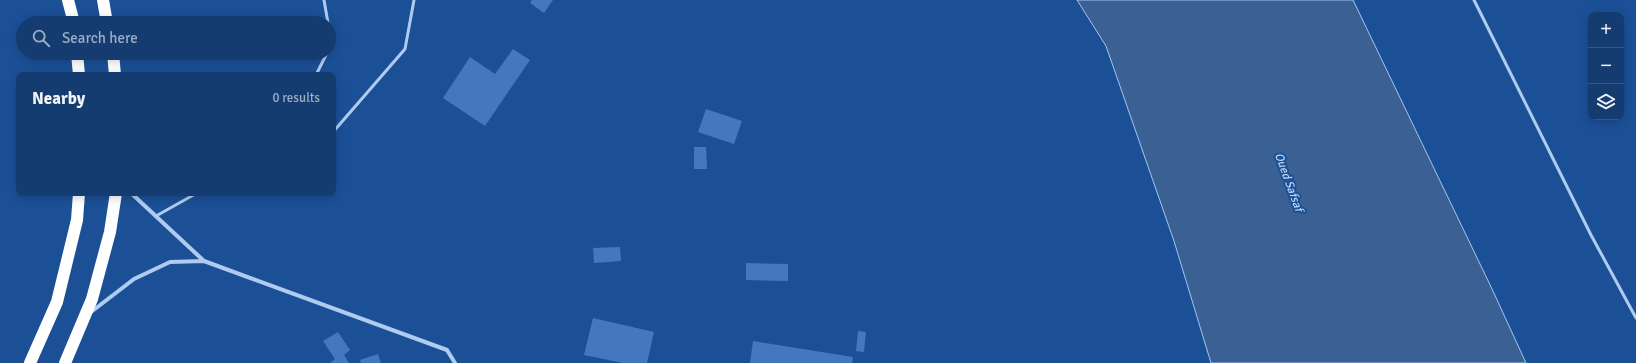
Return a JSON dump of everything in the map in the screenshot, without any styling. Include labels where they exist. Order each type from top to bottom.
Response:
[{"type":"highway","points":[[68,0],[72,16]]},
{"type":"highway","points":[[102,0],[105,16]]},
{"type":"highway","points":[[78,60],[79,72]]},
{"type":"highway","points":[[114,60],[115,72]]},
{"type":"highway","points":[[30,363],[57,302],[77,220],[79,196]]},
{"type":"highway","points":[[65,363],[92,299],[110,232],[116,196]]},
{"type":"street","points":[[134,196],[204,261]]},
{"type":"street","points":[[85,316],[134,279],[170,262],[204,261],[447,350],[455,363]]},
{"type":"lane","points":[[324,0],[327,16]]},
{"type":"lane","points":[[336,129],[405,49],[414,0]]},
{"type":"lane","points":[[1474,0],[1591,235],[1636,318]]},
{"type":"lane","points":[[318,72],[324,60]]},
{"type":"lane","points":[[156,216],[192,196]]},
{"type":"water","name":"Oued Safsaf","points":[[1077,0],[1353,0],[1526,363],[1211,363],[1174,241],[1106,46]]},
{"type":"building","points":[[532,0],[553,0],[544,13],[530,3]]},
{"type":"building","points":[[513,49],[530,60],[485,126],[443,98],[470,57],[495,74]]},
{"type":"building","points":[[706,109],[742,121],[734,144],[698,132]]},
{"type":"building","points":[[694,147],[706,147],[707,169],[694,169]]},
{"type":"building","points":[[620,247],[621,261],[594,263],[593,248]]},
{"type":"building","points":[[746,263],[788,264],[788,281],[746,280]]},
{"type":"building","points":[[593,318],[654,332],[647,363],[623,363],[584,355]]},
{"type":"building","points":[[858,331],[866,332],[864,352],[856,351]]},
{"type":"building","points":[[338,332],[350,350],[344,355],[349,363],[330,363],[335,359],[323,341]]},
{"type":"building","points":[[753,341],[853,357],[852,363],[750,363]]},
{"type":"building","points":[[378,354],[381,363],[361,363],[360,360]]}]
